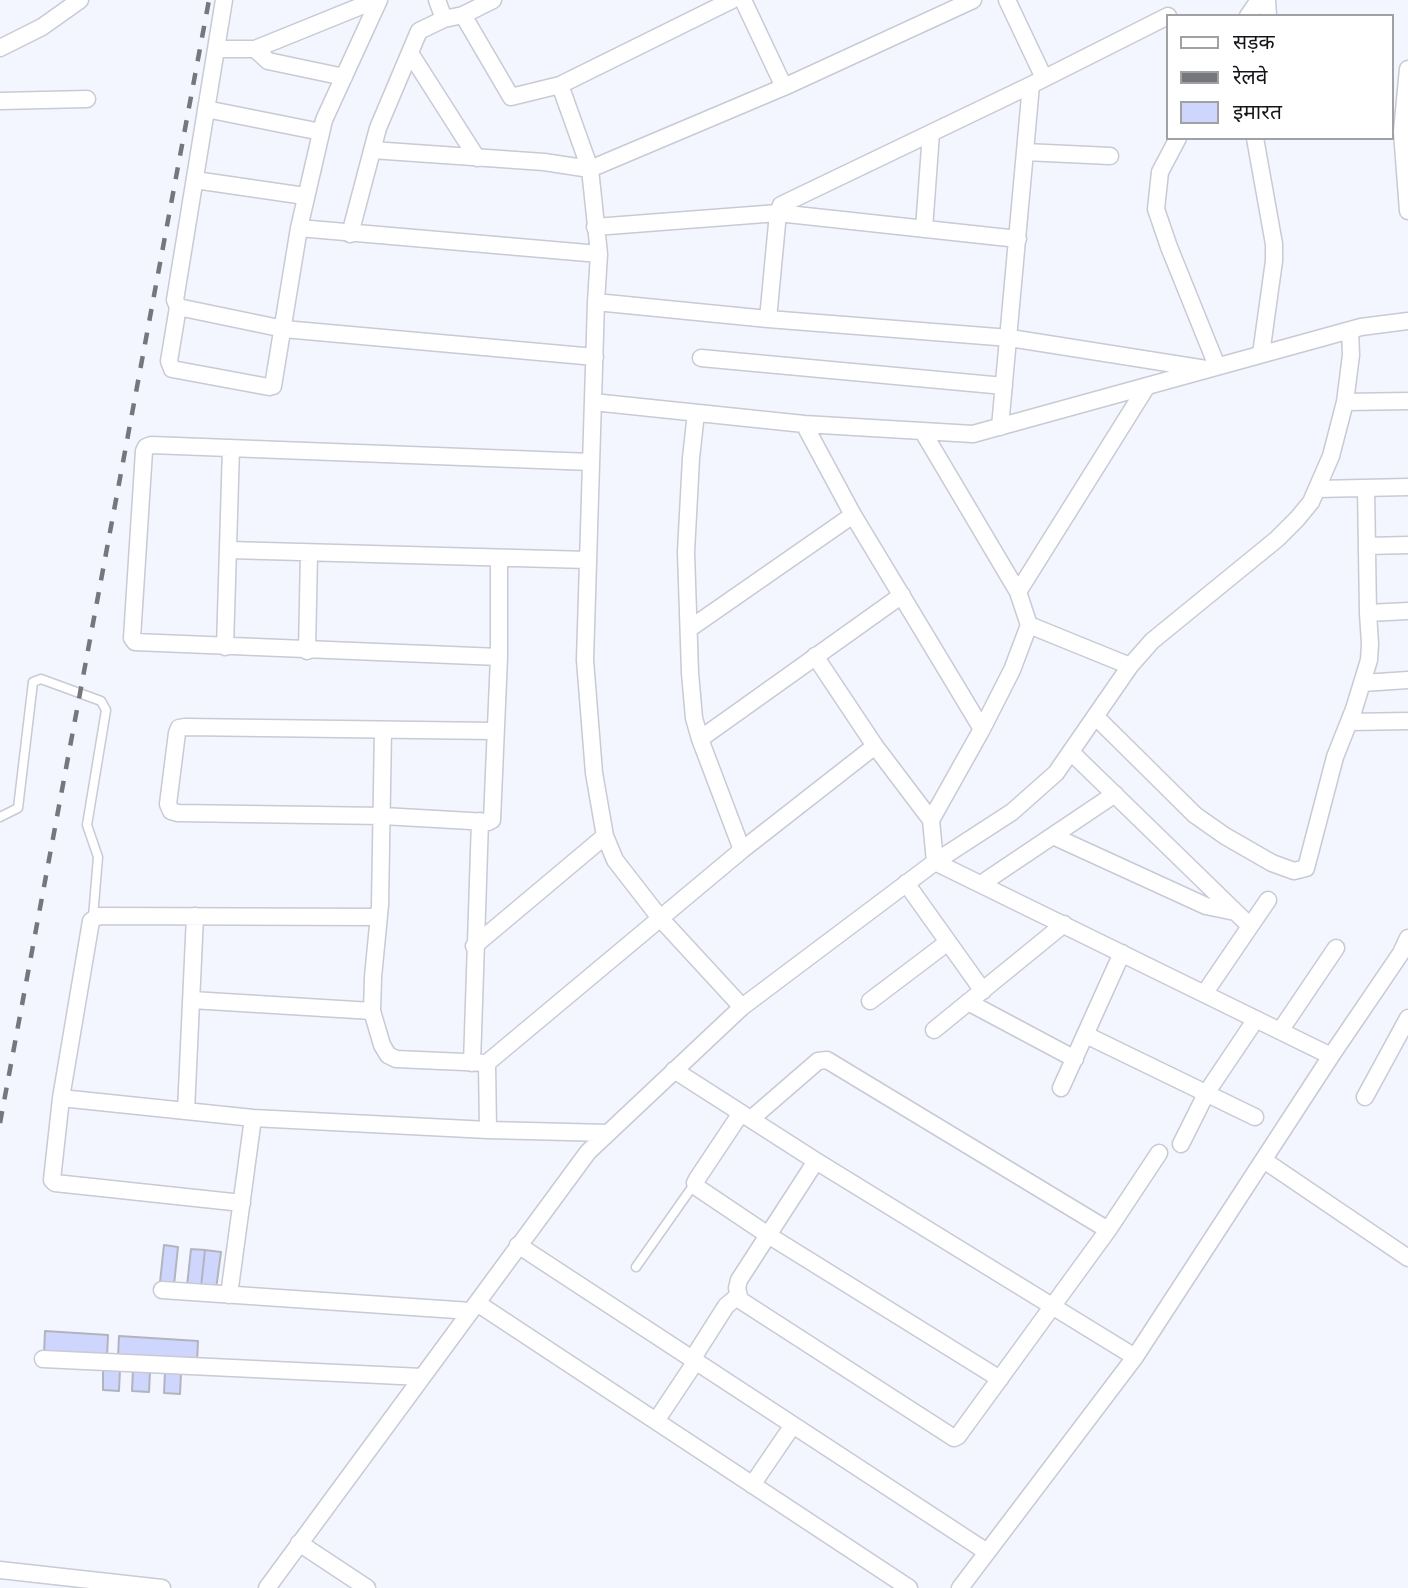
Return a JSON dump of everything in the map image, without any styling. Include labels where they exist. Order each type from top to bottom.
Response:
[{"type":"street","points":[[0,48],[42,27],[80,0]]},
{"type":"street","points":[[224,0],[175,300],[178,307],[169,361],[172,369],[269,387],[276,382],[299,228],[324,120],[378,0]]},
{"type":"street","points":[[216,49],[255,49],[378,0]]},
{"type":"street","points":[[437,0],[444,19]]},
{"type":"street","points":[[350,234],[378,128],[419,31],[444,19],[463,15],[493,0]]},
{"type":"street","points":[[463,15],[511,97],[560,85],[732,0]]},
{"type":"street","points":[[743,0],[784,87]]},
{"type":"street","points":[[372,150],[590,169],[784,87],[973,0]]},
{"type":"street","points":[[1000,427],[1026,152],[1038,82],[1007,0]]},
{"type":"street","points":[[768,319],[781,205],[1166,18]]},
{"type":"street","points":[[255,49],[268,61],[344,77]]},
{"type":"street","points":[[410,52],[477,158]]},
{"type":"street","points":[[1408,69],[1402,132],[1408,211]]},
{"type":"street","points":[[560,85],[590,169],[599,254],[585,672],[594,774],[605,836],[615,860],[660,918],[742,1007]]},
{"type":"street","points":[[0,101],[87,99]]},
{"type":"street","points":[[206,109],[321,132]]},
{"type":"street","points":[[924,229],[931,133]]},
{"type":"street","points":[[1177,140],[1160,172],[1156,209],[1212,368]]},
{"type":"street","points":[[1255,140],[1274,244],[1261,355]]},
{"type":"street","points":[[1026,152],[1110,156]]},
{"type":"street","points":[[195,180],[305,196]]},
{"type":"street","points":[[595,227],[778,213],[1018,239]]},
{"type":"street","points":[[299,228],[599,254]]},
{"type":"street","points":[[596,302],[1010,338],[1212,368]]},
{"type":"street","points":[[178,307],[284,329],[595,357]]},
{"type":"street","points":[[593,402],[804,424],[973,434],[1350,330],[1408,321]]},
{"type":"street","points":[[267,1588],[568,1177],[608,1133],[742,1007],[906,883],[1012,812],[1040,789],[1072,753],[1130,666],[1152,642],[1278,539],[1297,519],[1317,489],[1331,457],[1345,402],[1350,330]]},
{"type":"street","points":[[701,358],[1004,386]]},
{"type":"street","points":[[1018,592],[1147,386]]},
{"type":"street","points":[[1345,402],[1408,401]]},
{"type":"street","points":[[696,413],[686,552],[694,718],[699,739],[742,850]]},
{"type":"street","points":[[804,424],[853,515],[982,729]]},
{"type":"street","points":[[923,432],[1018,592],[1029,625],[1012,670],[932,820],[935,862]]},
{"type":"street","points":[[499,657],[135,642],[132,638],[144,451],[151,445],[591,462]]},
{"type":"street","points":[[225,647],[231,449]]},
{"type":"street","points":[[1317,489],[1408,487]]},
{"type":"street","points":[[1096,717],[1195,815],[1272,863],[1294,871],[1306,868],[1335,757],[1363,683],[1370,644],[1366,488]]},
{"type":"street","points":[[689,629],[853,515]]},
{"type":"street","points":[[1367,546],[1408,545]]},
{"type":"street","points":[[229,550],[587,560]]},
{"type":"street","points":[[307,651],[309,553]]},
{"type":"street","points":[[494,731],[179,728],[168,804],[171,811],[178,813],[383,816],[488,822],[494,817],[499,559]]},
{"type":"street","points":[[699,739],[902,595]]},
{"type":"street","points":[[1368,613],[1408,611]]},
{"type":"street","points":[[1029,625],[1130,666]]},
{"type":"street","points":[[815,656],[875,746],[932,820]]},
{"type":"street","points":[[1363,683],[1408,680]]},
{"type":"street","points":[[1349,722],[1408,721]]},
{"type":"street","points":[[383,730],[383,816],[372,1011],[382,1045],[388,1055],[396,1059],[479,1063],[875,746]]},
{"type":"street","points":[[1072,753],[1250,926]]},
{"type":"street","points":[[981,884],[1115,794]]},
{"type":"street","points":[[480,821],[474,946],[479,1063],[488,1130]]},
{"type":"street","points":[[474,946],[605,836]]},
{"type":"street","points":[[1053,836],[1206,906],[1235,912]]},
{"type":"street","points":[[935,862],[1331,1056]]},
{"type":"street","points":[[906,883],[982,991]]},
{"type":"street","points":[[1204,994],[1268,900]]},
{"type":"street","points":[[186,1111],[195,916]]},
{"type":"street","points":[[242,1203],[55,1183],[51,1176],[61,1098],[93,917],[379,917]]},
{"type":"street","points":[[934,1030],[1063,924]]},
{"type":"street","points":[[870,1001],[948,942]]},
{"type":"street","points":[[960,1588],[1135,1357],[1407,944]]},
{"type":"street","points":[[1280,1031],[1336,948]]},
{"type":"street","points":[[1061,1088],[1122,953]]},
{"type":"street","points":[[192,1000],[372,1011]]},
{"type":"street","points":[[968,1002],[1075,1059]]},
{"type":"street","points":[[1365,1097],[1408,1018]]},
{"type":"street","points":[[1181,1144],[1207,1092],[1256,1020]]},
{"type":"street","points":[[1086,1035],[1255,1117]]},
{"type":"street","points":[[1000,1379],[768,1235],[698,1188],[695,1183],[746,1116],[818,1061],[827,1060],[1108,1230]]},
{"type":"street","points":[[674,1070],[816,1161],[1135,1357]]},
{"type":"street","points":[[61,1098],[253,1118],[608,1133]]},
{"type":"street","points":[[229,1295],[253,1118]]},
{"type":"street","points":[[816,1161],[739,1280],[738,1296],[740,1300],[954,1438],[1108,1230],[1159,1153]]},
{"type":"street","points":[[1265,1161],[1408,1258]]},
{"type":"street","points":[[518,1245],[987,1552]]},
{"type":"street","points":[[162,1290],[474,1307],[656,1421],[909,1588]]},
{"type":"street","points":[[696,1362],[692,1358],[726,1306],[738,1296]]},
{"type":"street","points":[[43,1359],[422,1377]]},
{"type":"street","points":[[656,1421],[696,1362]]},
{"type":"street","points":[[752,1485],[793,1425]]},
{"type":"street","points":[[299,1544],[367,1588]]},
{"type":"street","points":[[0,1570],[160,1588]]},
{"type":"lane","points":[[0,817],[19,808],[33,682],[41,679],[100,701],[106,710],[87,825],[98,857],[93,917]]},
{"type":"lane","points":[[636,1267],[695,1183]]},
{"type":"building","points":[[164,1245],[178,1247],[174,1285],[160,1282]]},
{"type":"building","points":[[191,1249],[205,1250],[201,1287],[187,1286]]},
{"type":"building","points":[[205,1250],[221,1252],[216,1289],[201,1287]]},
{"type":"building","points":[[45,1331],[108,1335],[107,1357],[44,1354]]},
{"type":"building","points":[[119,1336],[198,1341],[197,1363],[118,1358]]},
{"type":"building","points":[[103,1368],[120,1369],[119,1391],[103,1390]]},
{"type":"building","points":[[133,1370],[150,1371],[149,1392],[132,1391]]},
{"type":"building","points":[[165,1372],[181,1372],[180,1394],[164,1393]]},
{"type":"railway","points":[[0,1123],[209,0]]}]
